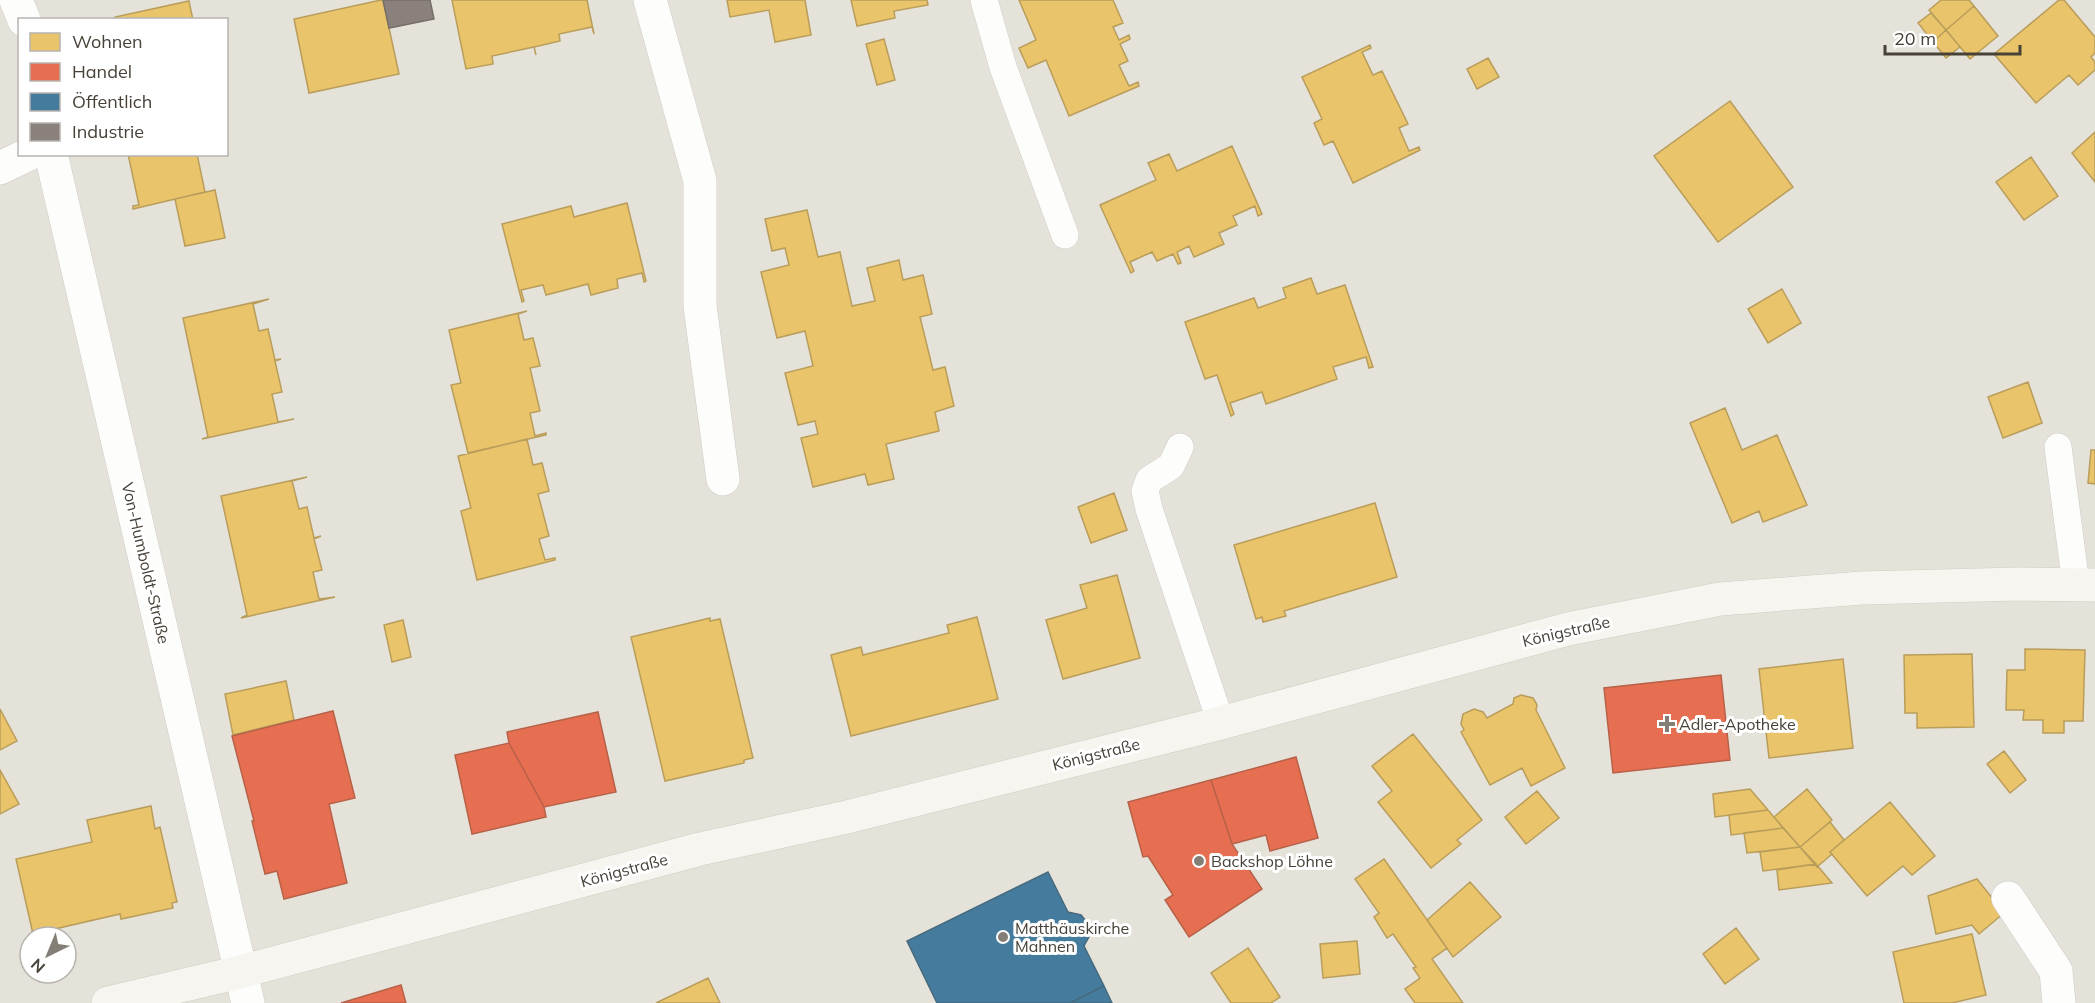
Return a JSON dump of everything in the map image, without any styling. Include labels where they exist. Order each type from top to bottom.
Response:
[{"type":"main road","name":"Königstraße","points":[[108,1003],[244,988],[699,849],[846,817],[1221,723],[1568,629],[1720,599],[1862,588],[2018,584],[2086,585]]},
{"type":"street","points":[[16,0],[23,18]]},
{"type":"street","points":[[650,0],[700,181],[700,306],[723,479]]},
{"type":"street","points":[[0,168],[25,156]]},
{"type":"street","name":"Von-Humboldt-Straße","points":[[51,156],[244,988]]},
{"type":"street","points":[[2008,898],[2056,971],[2059,1003]]},
{"type":"lane","points":[[984,0],[1003,67],[1065,236]]},
{"type":"lane","points":[[1180,447],[1171,466],[1149,480],[1145,491],[1149,509],[1221,723]]},
{"type":"lane","points":[[2058,447],[2086,585]]},
{"type":"shaded area","points":[[0,0],[2095,0],[2095,1003],[0,1003]]},
{"type":"building: Wohnen","points":[[383,0],[399,74],[309,93],[294,19]]},
{"type":"building: Wohnen","points":[[452,0],[587,0],[594,34],[592,27],[559,34],[560,41],[492,56],[493,64],[466,69]]},
{"type":"building: Wohnen","points":[[727,0],[805,0],[811,35],[775,42],[769,10],[730,17]]},
{"type":"building: Wohnen","points":[[851,0],[927,0],[928,5],[894,11],[895,18],[857,26]]},
{"type":"building: Wohnen","points":[[1019,0],[1113,0],[1123,23],[1113,27],[1119,40],[1129,35],[1130,39],[1120,44],[1128,61],[1119,65],[1129,86],[1138,82],[1139,86],[1069,116],[1046,60],[1028,68],[1019,48],[1036,40]]},
{"type":"building: Wohnen","points":[[1941,0],[1969,0],[1974,6],[1946,30],[1929,10]]},
{"type":"building: Wohnen","points":[[2059,0],[2064,0],[2095,37],[2095,53],[2091,57],[2095,62],[2095,70],[2078,85],[2069,75],[2036,103],[1994,54]]},
{"type":"building: Wohnen","points":[[189,1],[193,18],[115,18]]},
{"type":"building: Wohnen","points":[[1974,6],[1998,36],[1970,59],[1946,30]]},
{"type":"building: Wohnen","points":[[1931,13],[1946,30],[1933,42],[1918,23]]},
{"type":"building: Wohnen","points":[[1946,30],[1960,47],[1946,58],[1933,42]]},
{"type":"building: Wohnen","points":[[884,39],[895,80],[877,85],[866,44]]},
{"type":"building: Wohnen","points":[[1370,45],[1371,48],[1362,52],[1373,75],[1382,71],[1408,124],[1399,128],[1409,151],[1419,147],[1420,150],[1353,183],[1333,141],[1324,145],[1314,123],[1322,119],[1302,77]]},
{"type":"building: Wohnen","points":[[1488,58],[1499,77],[1477,89],[1467,69]]},
{"type":"building: Wohnen","points":[[1730,101],[1793,187],[1718,242],[1654,156]]},
{"type":"building: Wohnen","points":[[2095,132],[2095,182],[2072,153]]},
{"type":"building: Wohnen","points":[[1232,146],[1262,214],[1258,216],[1255,206],[1233,216],[1237,225],[1219,233],[1224,244],[1194,257],[1189,246],[1177,252],[1181,263],[1178,264],[1173,254],[1157,261],[1152,252],[1130,262],[1134,271],[1131,273],[1100,205],[1156,180],[1148,163],[1169,154],[1177,171]]},
{"type":"building: Wohnen","points":[[128,156],[197,156],[205,192],[133,209],[133,206],[139,205]]},
{"type":"building: Wohnen","points":[[2031,157],[2058,196],[2024,220],[1996,182]]},
{"type":"building: Wohnen","points":[[215,190],[225,238],[185,246],[175,199]]},
{"type":"building: Wohnen","points":[[627,203],[646,281],[644,282],[642,273],[617,279],[618,288],[591,295],[588,284],[546,295],[543,285],[521,290],[524,301],[522,302],[502,224],[571,206],[574,217]]},
{"type":"building: Wohnen","points":[[807,210],[818,257],[840,252],[852,306],[875,301],[867,268],[899,260],[903,280],[923,275],[932,314],[920,317],[933,370],[945,367],[954,406],[935,412],[939,431],[886,444],[894,479],[868,485],[865,474],[813,487],[801,438],[818,434],[815,421],[798,425],[785,373],[813,366],[805,331],[777,338],[761,272],[789,265],[785,248],[772,251],[765,219]]},
{"type":"building: Wohnen","points":[[1311,278],[1317,294],[1345,285],[1373,367],[1369,368],[1366,357],[1333,367],[1337,379],[1266,404],[1262,392],[1230,403],[1234,414],[1231,416],[1217,375],[1205,379],[1185,322],[1254,298],[1258,308],[1286,298],[1283,288]]},
{"type":"building: Wohnen","points":[[1782,289],[1801,323],[1768,343],[1748,309]]},
{"type":"building: Wohnen","points":[[269,299],[253,304],[259,331],[268,329],[275,360],[281,359],[275,361],[282,392],[272,394],[278,422],[294,419],[202,439],[208,437],[183,318]]},
{"type":"building: Wohnen","points":[[527,311],[518,314],[524,340],[533,338],[540,366],[530,368],[540,411],[530,413],[535,436],[546,433],[546,435],[468,453],[451,385],[461,383],[449,330]]},
{"type":"building: Wohnen","points":[[2028,382],[2042,423],[2003,438],[1988,397]]},
{"type":"building: Wohnen","points":[[1725,408],[1742,450],[1777,435],[1807,505],[1763,522],[1759,511],[1732,523],[1690,423]]},
{"type":"building: Wohnen","points":[[527,439],[533,465],[542,463],[549,491],[538,494],[549,536],[539,539],[545,560],[555,558],[555,560],[477,580],[461,511],[471,508],[458,456]]},
{"type":"building: Wohnen","points":[[2091,450],[2095,450],[2095,484],[2088,483]]},
{"type":"building: Wohnen","points":[[307,477],[292,481],[299,509],[307,507],[314,538],[321,536],[314,539],[322,570],[313,572],[319,599],[335,597],[241,618],[247,615],[221,496]]},
{"type":"building: Wohnen","points":[[1114,493],[1127,530],[1091,543],[1078,507]]},
{"type":"building: Wohnen","points":[[1375,503],[1397,577],[1284,611],[1286,616],[1263,622],[1262,617],[1256,619],[1234,545]]},
{"type":"building: Wohnen","points":[[1117,575],[1140,658],[1063,679],[1046,620],[1087,608],[1080,585]]},
{"type":"building: Wohnen","points":[[977,617],[998,699],[851,736],[831,655],[861,647],[863,655],[949,633],[947,625]]},
{"type":"building: Wohnen","points":[[710,618],[710,621],[720,619],[753,758],[744,760],[744,763],[665,781],[631,637]]},
{"type":"building: Wohnen","points":[[403,620],[411,657],[392,662],[384,625]]},
{"type":"building: Wohnen","points":[[2025,649],[2085,650],[2083,721],[2064,721],[2064,733],[2043,733],[2043,720],[2023,720],[2024,710],[2006,710],[2007,670],[2025,670]]},
{"type":"building: Wohnen","points":[[1972,654],[1974,727],[1917,728],[1917,713],[1905,713],[1904,655]]},
{"type":"building: Wohnen","points":[[1843,659],[1853,748],[1769,758],[1759,669]]},
{"type":"building: Wohnen","points":[[286,681],[294,720],[233,735],[225,694]]},
{"type":"building: Wohnen","points":[[1521,695],[1533,698],[1537,705],[1536,710],[1565,768],[1531,786],[1522,768],[1490,785],[1461,732],[1464,730],[1461,724],[1463,714],[1474,709],[1483,712],[1487,718],[1513,704],[1514,698]]},
{"type":"building: Wohnen","points":[[0,709],[17,741],[0,750]]},
{"type":"building: Wohnen","points":[[1413,734],[1482,820],[1457,840],[1461,844],[1431,868],[1378,802],[1392,791],[1372,766]]},
{"type":"building: Wohnen","points":[[2004,751],[2026,780],[2010,793],[1987,764]]},
{"type":"building: Wohnen","points":[[0,770],[19,804],[0,814]]},
{"type":"building: Wohnen","points":[[1750,789],[1768,810],[1715,817],[1713,794]]},
{"type":"building: Wohnen","points":[[1807,789],[1832,820],[1800,847],[1774,817]]},
{"type":"building: Wohnen","points":[[1537,791],[1559,818],[1526,844],[1505,817]]},
{"type":"building: Wohnen","points":[[1890,802],[1935,856],[1912,875],[1903,866],[1867,896],[1830,852]]},
{"type":"building: Wohnen","points":[[151,806],[155,829],[160,827],[177,902],[172,903],[173,908],[121,919],[120,914],[72,925],[31,925],[16,859],[92,842],[87,820]]},
{"type":"building: Wohnen","points":[[1768,810],[1783,828],[1731,835],[1729,815]]},
{"type":"building: Wohnen","points":[[1830,822],[1844,840],[1817,867],[1800,847]]},
{"type":"building: Wohnen","points":[[1783,828],[1800,847],[1747,853],[1744,833]]},
{"type":"building: Wohnen","points":[[1800,847],[1816,864],[1763,871],[1760,852]]},
{"type":"building: Wohnen","points":[[1384,859],[1447,948],[1432,959],[1463,1003],[1415,1003],[1405,989],[1420,978],[1413,968],[1416,967],[1393,934],[1387,938],[1374,917],[1379,913],[1355,879]]},
{"type":"building: Wohnen","points":[[1816,864],[1832,883],[1779,890],[1777,870]]},
{"type":"building: Wohnen","points":[[1977,879],[2004,913],[1979,934],[1972,925],[1936,934],[1928,896]]},
{"type":"building: Wohnen","points":[[1470,882],[1501,917],[1453,957],[1427,920]]},
{"type":"building: Wohnen","points":[[1736,928],[1759,959],[1725,984],[1703,954]]},
{"type":"building: Wohnen","points":[[1972,934],[1986,995],[1952,1003],[1904,1003],[1893,952]]},
{"type":"building: Wohnen","points":[[1357,941],[1360,974],[1323,978],[1320,944]]},
{"type":"building: Wohnen","points":[[1248,948],[1280,997],[1271,1003],[1231,1003],[1211,973]]},
{"type":"building: Wohnen","points":[[708,978],[720,1003],[656,1003]]},
{"type":"building: Handel","points":[[1721,675],[1730,760],[1613,773],[1604,688]]},
{"type":"building: Handel","points":[[333,711],[355,798],[329,804],[347,883],[284,899],[277,871],[265,874],[232,736]]},
{"type":"building: Handel","points":[[598,712],[616,792],[544,807],[509,743],[507,732]]},
{"type":"building: Handel","points":[[509,743],[544,807],[546,817],[472,834],[455,755]]},
{"type":"building: Handel","points":[[1296,757],[1318,838],[1270,851],[1266,835],[1232,844],[1211,780]]},
{"type":"building: Handel","points":[[1211,780],[1232,844],[1262,889],[1189,937],[1165,900],[1173,895],[1148,856],[1143,857],[1128,802]]},
{"type":"building: Handel","points":[[401,985],[406,1003],[341,1003]]},
{"type":"building: Öffentlich","name":"Matthäuskirche Mahnen","points":[[1048,872],[1068,912],[1081,915],[1090,926],[1091,933],[1084,946],[1104,986],[1070,1003],[937,1003],[907,941]]},
{"type":"building: Öffentlich","points":[[1104,986],[1112,1003],[1070,1003]]},
{"type":"building: Industrie","points":[[383,0],[430,0],[434,19],[389,28]]},
{"type":"place","name":"Adler-Apotheke","points":[[1667,724]]},
{"type":"place","name":"Backshop Löhne","points":[[1199,861]]},
{"type":"place","name":"Matthäuskirche Mahnen","points":[[1003,937]]}]
